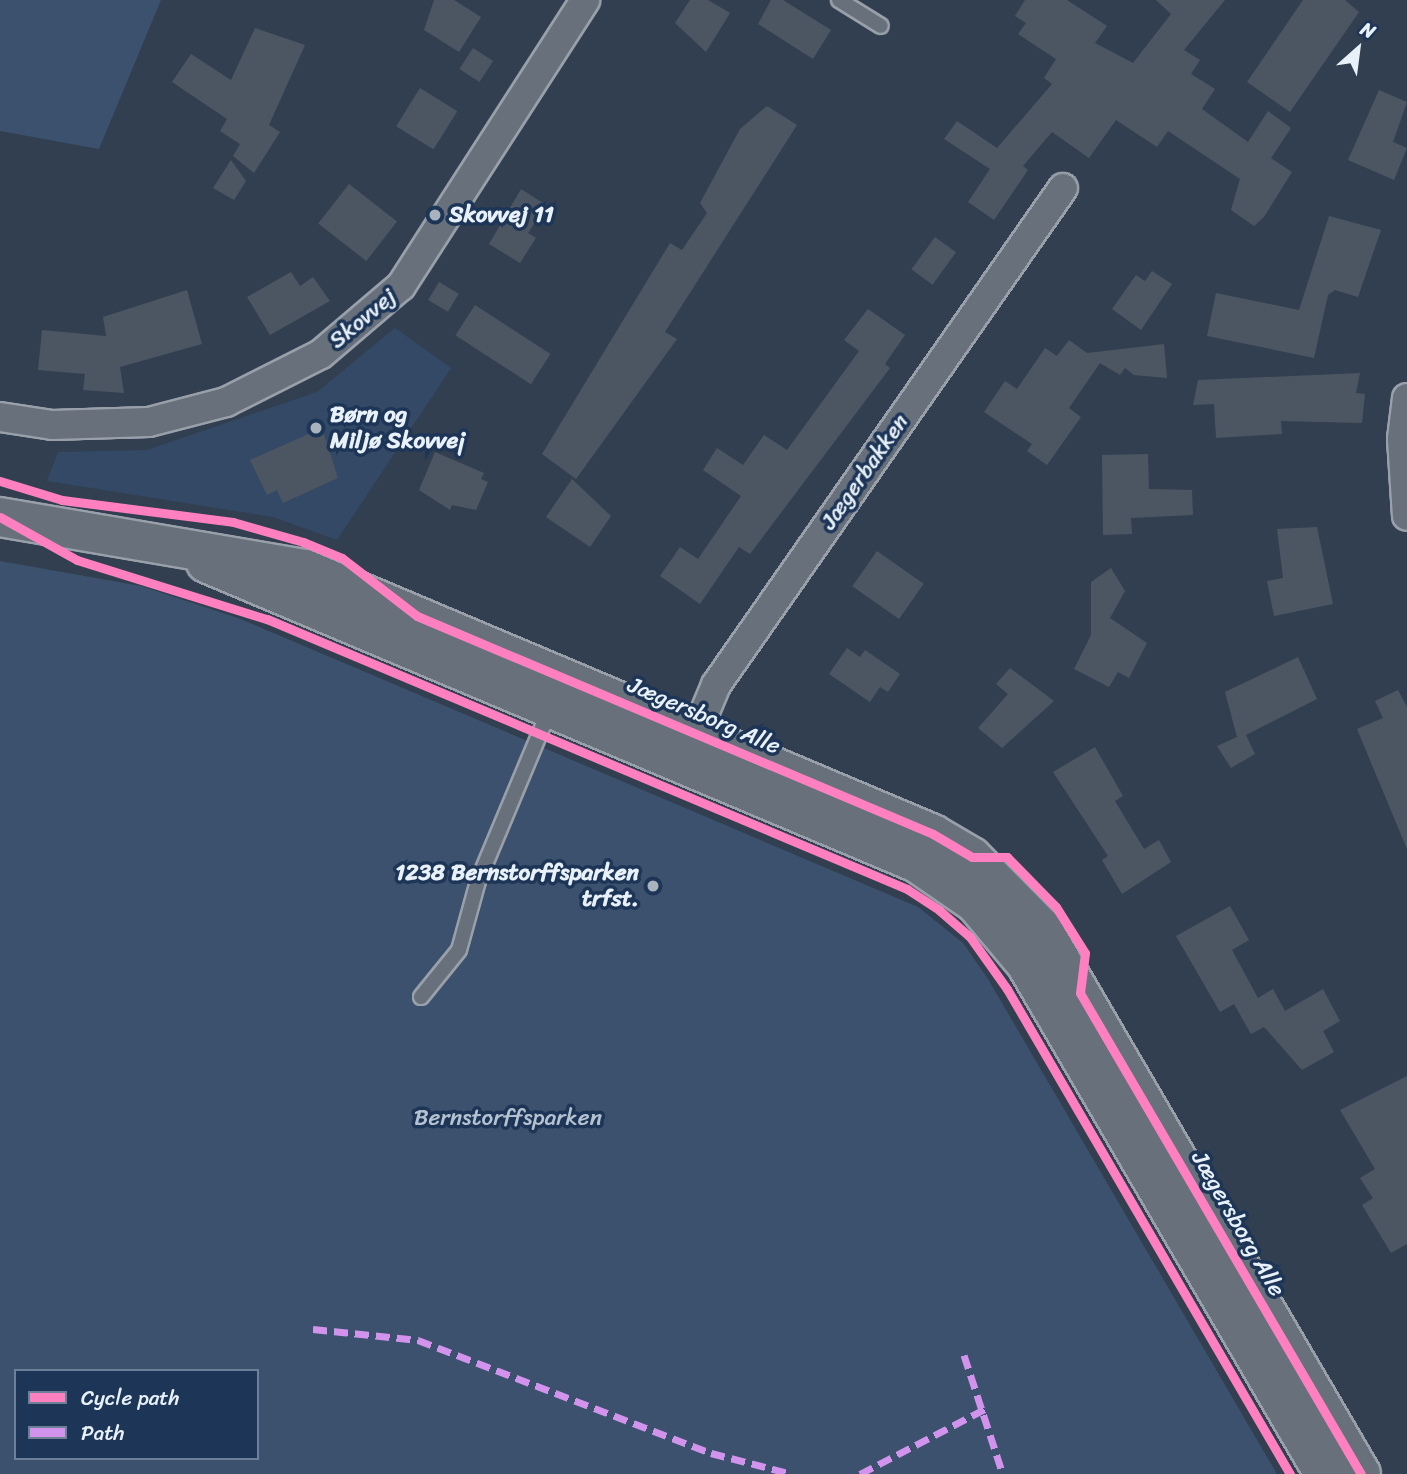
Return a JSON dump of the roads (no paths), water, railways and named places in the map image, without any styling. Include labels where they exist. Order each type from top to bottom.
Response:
[{"type":"street","name":"Skovvej","points":[[0,417],[74,426],[149,422],[226,402],[321,354],[401,286],[585,0]]},
{"type":"street","name":"Jægerbakken","points":[[689,749],[716,685],[1063,188]]},
{"type":"street","points":[[1407,398],[1407,516]]},
{"type":"street","name":"Jægersborg Alle","points":[[0,517],[305,569],[689,749],[918,863],[994,922],[1026,964],[1324,1474]]},
{"type":"street","name":"Jægersborg Alle","points":[[172,548],[550,708],[689,749],[933,834],[994,874],[1030,910],[1361,1474]]},
{"type":"lane","points":[[839,0],[881,26]]},
{"type":"lane","points":[[421,997],[459,950],[478,881],[550,708]]},
{"type":"place","name":"Skovvej 11","points":[[435,215]]},
{"type":"place","name":"Børn og Miljø Skovvej","points":[[316,428]]},
{"type":"place","name":"1238 Bernstorffsparken trfst.","points":[[653,886]]},
{"type":"park label","name":"Bernstorffsparken","points":[[508,1118]]}]
